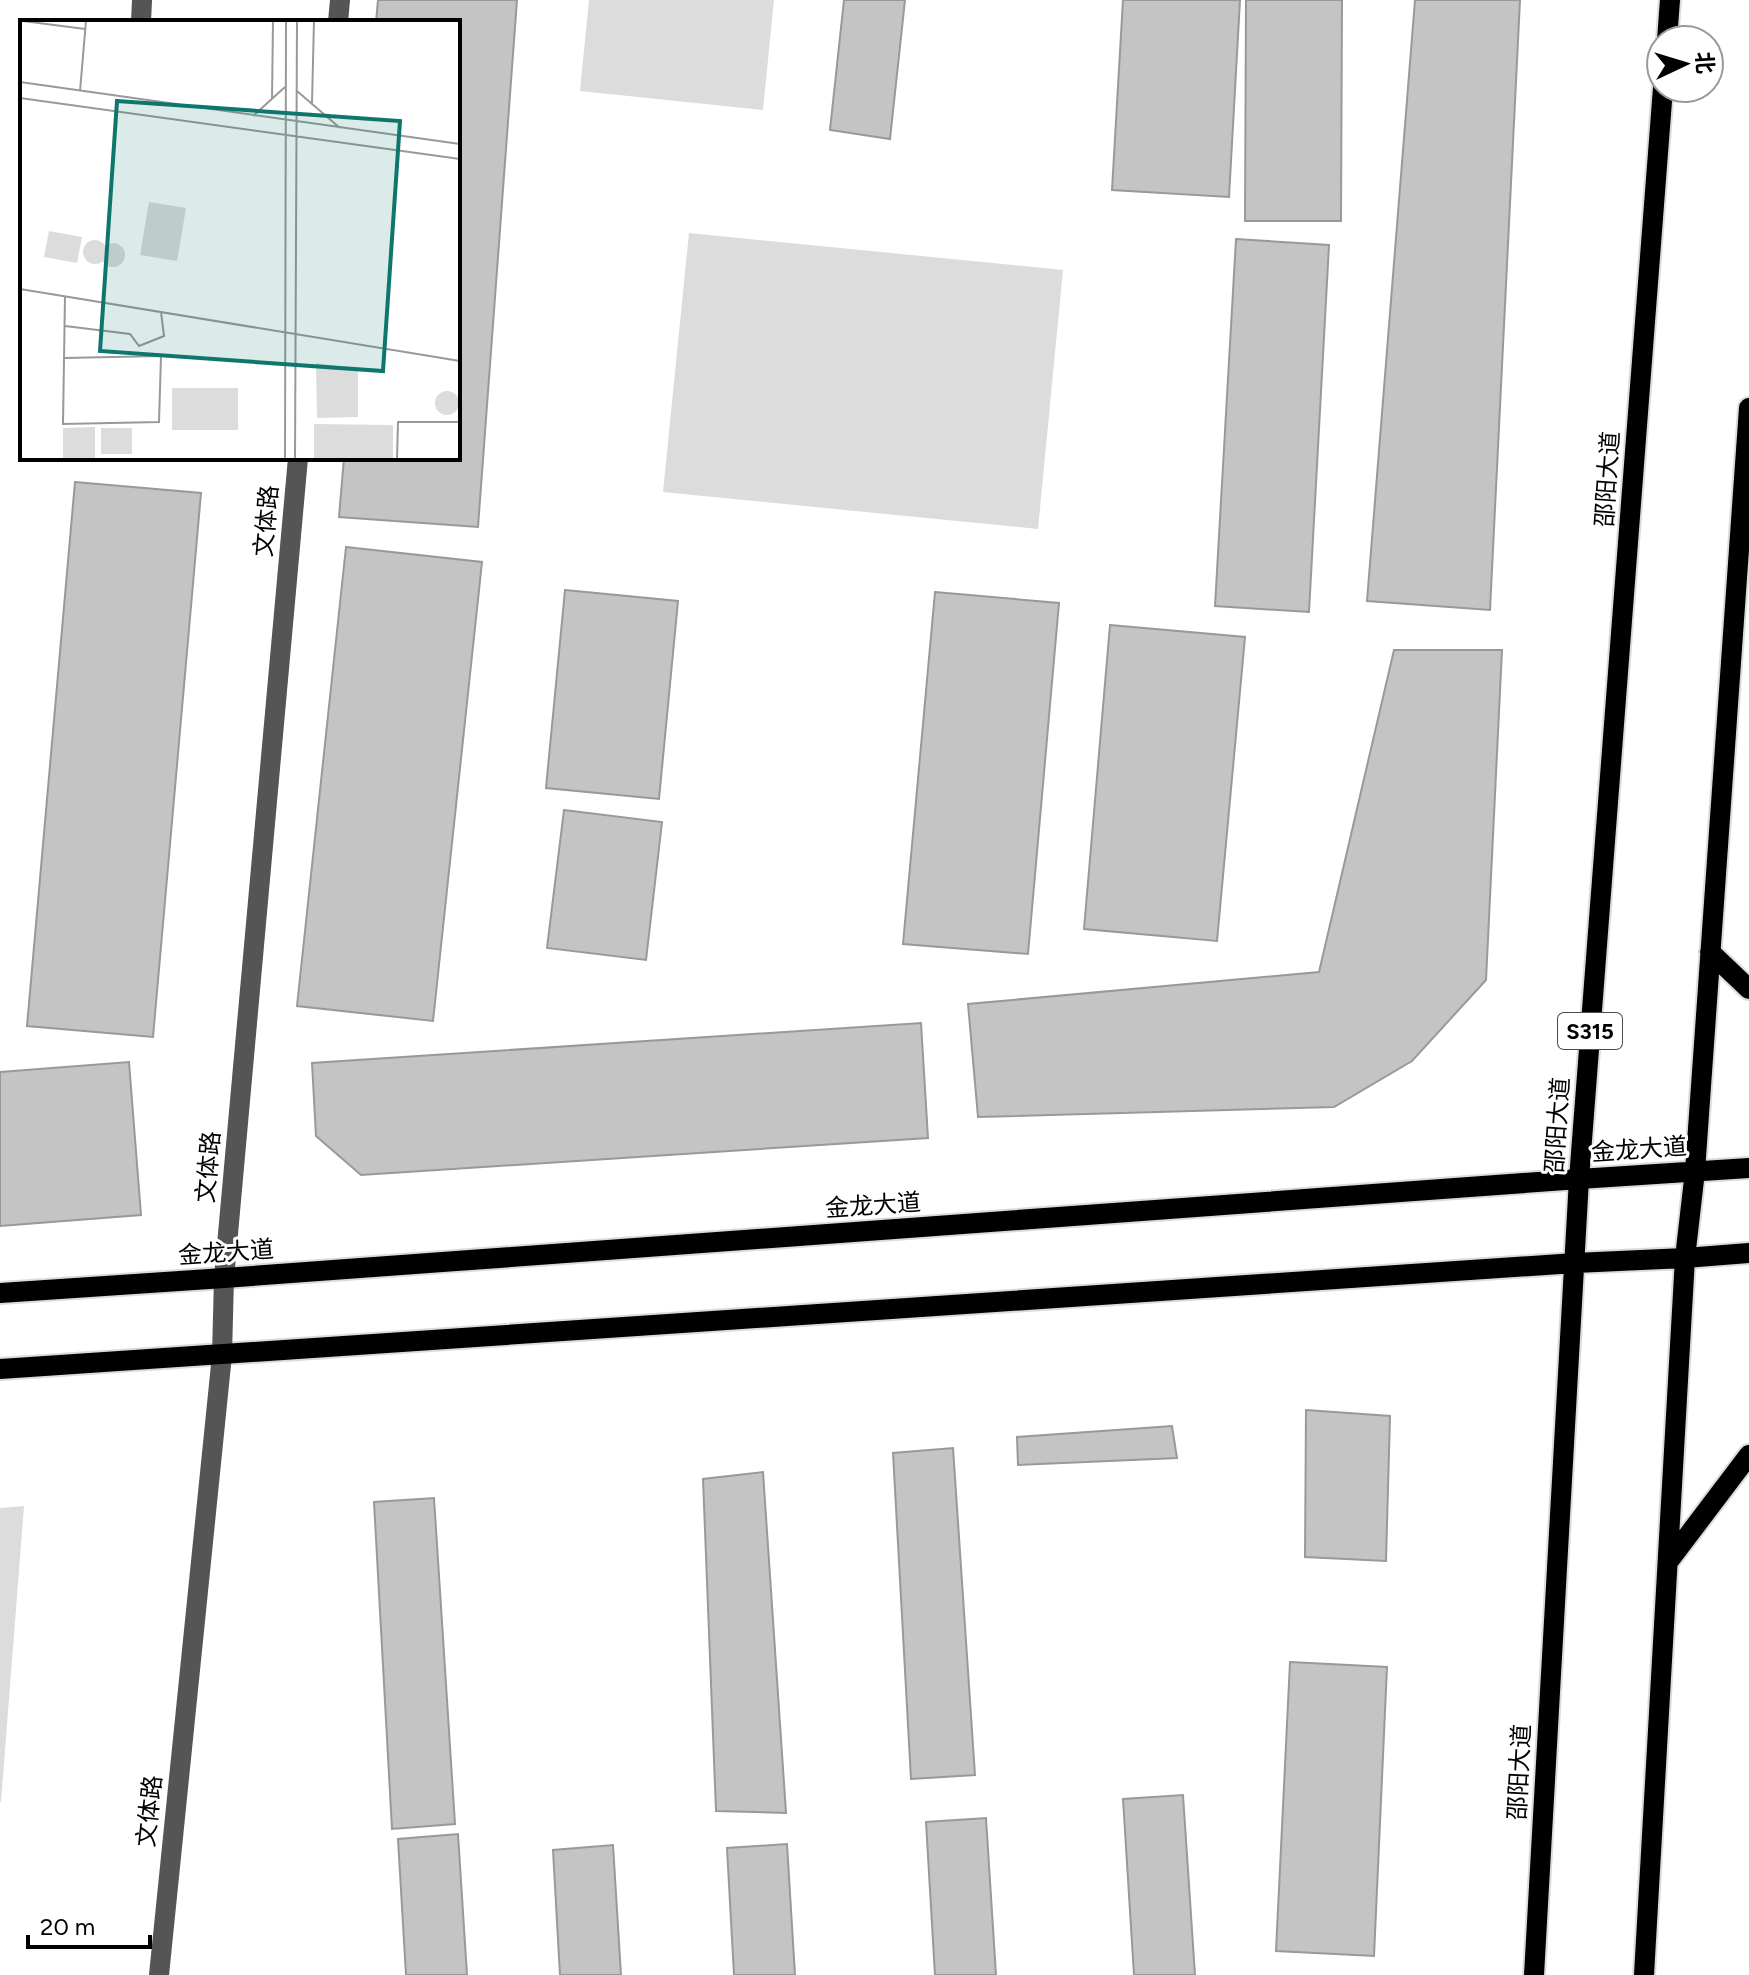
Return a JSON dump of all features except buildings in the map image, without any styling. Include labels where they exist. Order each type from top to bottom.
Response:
[{"type":"main road","points":[[1668,24],[1670,0]]},
{"type":"main road","name":"邵阳大道","points":[[1534,1975],[1579,1179],[1662,104]]},
{"type":"main road","points":[[1644,1975],[1685,1258],[1695,1171],[1749,408]]},
{"type":"main road","points":[[1710,952],[1749,989]]},
{"type":"main road","name":"金龙大道","points":[[0,1293],[1749,1168]]},
{"type":"main road","points":[[0,1369],[1749,1253]]},
{"type":"main road","points":[[1668,1562],[1749,1455]]},
{"type":"street","points":[[141,20],[142,0]]},
{"type":"street","points":[[338,20],[340,0]]},
{"type":"street","name":"文体路","points":[[159,1975],[222,1355],[224,1278],[298,460]]},
{"type":"shaded area","points":[[589,0],[774,0],[763,110],[580,91]]},
{"type":"shaded area","points":[[689,233],[1063,270],[1038,529],[663,492]]},
{"type":"shaded area","points":[[24,1506],[1,1802],[0,1802],[0,1508]]}]
